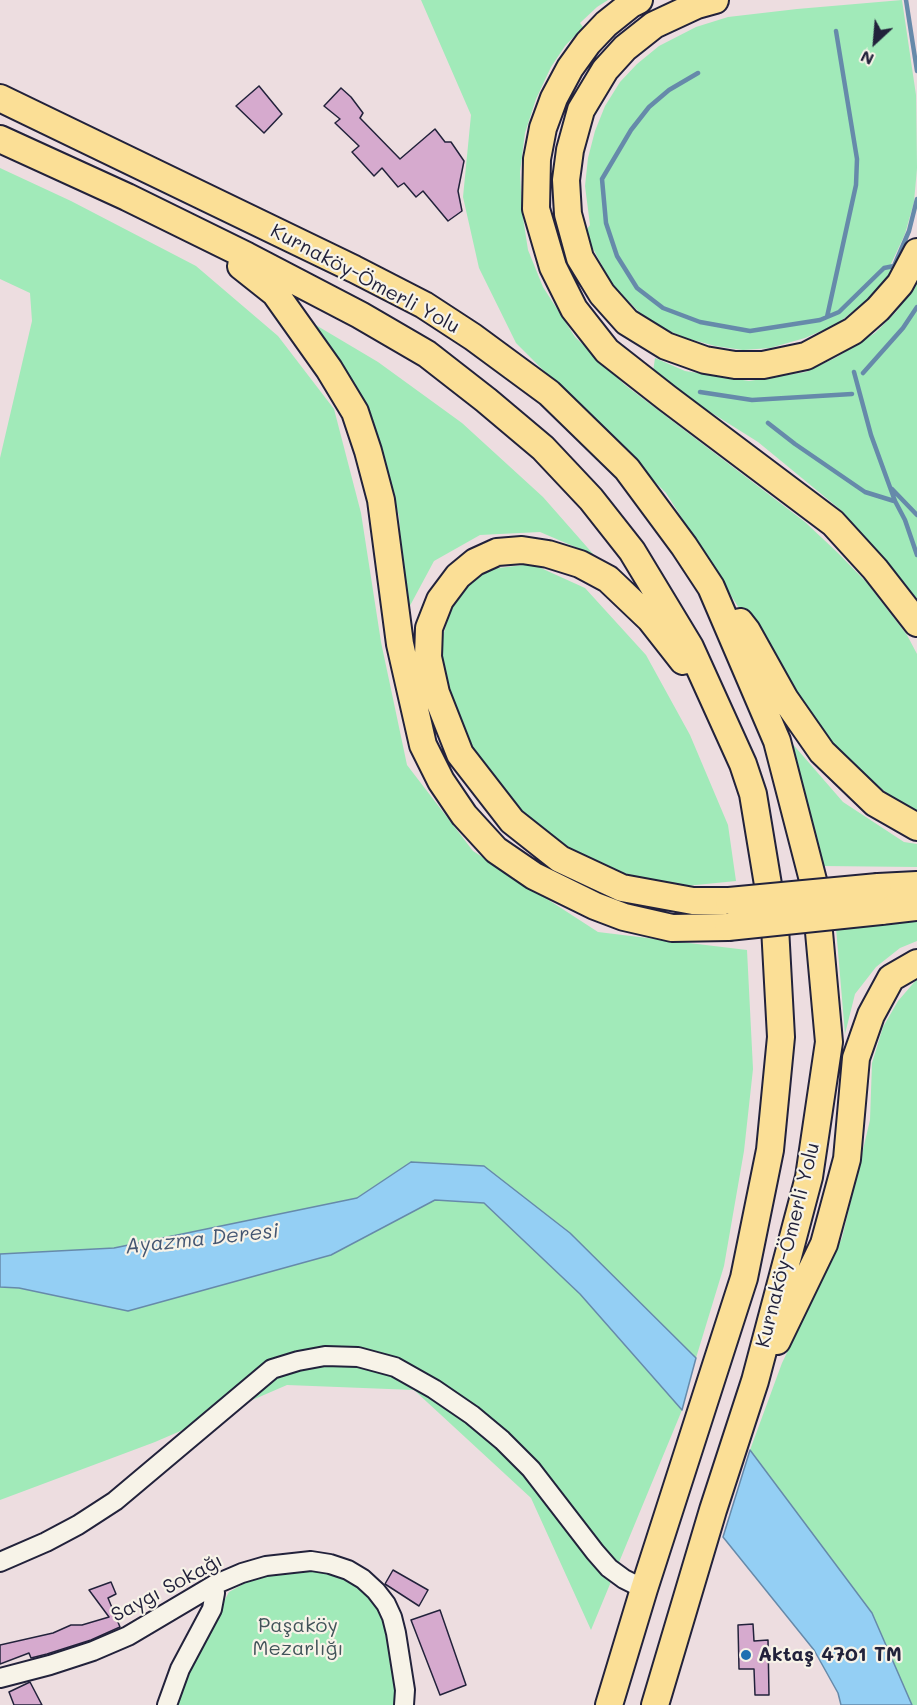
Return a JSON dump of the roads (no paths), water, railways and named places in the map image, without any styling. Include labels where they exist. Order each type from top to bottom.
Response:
[{"type":"highway","points":[[639,0],[606,24],[588,43],[554,98],[543,128],[537,159],[536,209],[553,267],[574,309],[607,351],[833,524],[875,569],[917,623]]},
{"type":"highway","points":[[716,0],[697,5],[654,25],[625,48],[606,70],[581,110],[570,150],[566,180],[568,214],[580,258],[602,294],[627,322],[666,346],[705,360],[735,365],[764,365],[806,356],[853,331],[878,309],[900,284],[917,252]]},
{"type":"highway","name":"Kurnaköy-Ömerli Yolu","points":[[0,98],[424,305],[473,337],[549,393],[627,469],[711,587],[777,741],[814,888],[829,1042],[809,1177],[755,1381],[713,1510],[655,1705]]},
{"type":"highway","name":"Kurnaköy-Ömerli Yolu","points":[[0,139],[127,197],[350,310],[427,354],[486,400],[543,448],[591,499],[632,552],[690,647],[743,764],[753,794],[775,927],[781,1037],[770,1150],[744,1278],[609,1705]]},
{"type":"highway","points":[[127,197],[240,265],[275,293],[355,412],[381,500],[400,644],[423,745],[441,781],[464,815],[496,850],[534,876],[595,906],[624,917],[672,928],[728,927],[880,899],[917,885]]},
{"type":"highway","points":[[743,764],[682,661],[650,619],[608,579],[580,564],[540,553],[522,550],[497,552],[475,562],[458,576],[440,600],[429,628],[428,657],[436,693],[460,754],[512,821],[560,859],[622,888],[693,901],[880,899],[917,907]]},
{"type":"highway","points":[[711,587],[747,631],[785,699],[822,752],[874,803],[917,827]]},
{"type":"highway","points":[[755,1381],[784,1328],[824,1244],[847,1159],[856,1058],[871,1016],[891,978],[917,963]]},
{"type":"street","points":[[0,1562],[46,1542],[116,1501],[272,1370],[298,1361],[325,1356],[358,1357],[395,1367],[434,1389],[472,1415],[502,1440],[531,1469],[609,1568],[644,1589]]},
{"type":"street","name":"Saygı Sokağı","points":[[0,1678],[93,1652],[128,1636],[214,1586],[242,1573],[266,1566],[311,1561],[348,1570],[363,1579],[386,1604],[396,1633],[405,1690],[404,1705]]},
{"type":"street","points":[[167,1705],[180,1669],[212,1609],[214,1586]]},
{"type":"water","name":"Ayazma Deresi","points":[[411,1162],[484,1166],[570,1233],[696,1358],[682,1410],[580,1294],[484,1203],[435,1200],[331,1255],[128,1311],[19,1288],[0,1287],[0,1254],[114,1248],[357,1198]]},
{"type":"water","points":[[750,1450],[872,1613],[912,1705],[841,1705],[838,1693],[814,1650],[723,1537]]},
{"type":"waterway","points":[[906,0],[917,71]]},
{"type":"waterway","points":[[827,317],[856,185],[857,159],[836,31]]},
{"type":"waterway","points":[[698,73],[669,90],[649,107],[631,130],[602,179],[606,223],[617,256],[637,288],[663,308],[700,322],[750,331],[820,320],[839,312],[884,268],[894,266],[909,231],[917,199]]},
{"type":"waterway","points":[[863,373],[903,328],[917,307]]},
{"type":"waterway","points":[[854,372],[871,435],[917,555]]},
{"type":"waterway","points":[[700,392],[752,400],[852,394]]},
{"type":"waterway","points":[[768,423],[865,492],[894,501]]},
{"type":"waterway","points":[[892,489],[917,515]]},
{"type":"place","name":"Aktaş 4701 TM","points":[[746,1655]]},
{"type":"park label","name":"Paşaköy Mezarlığı","points":[[298,1638]]}]
